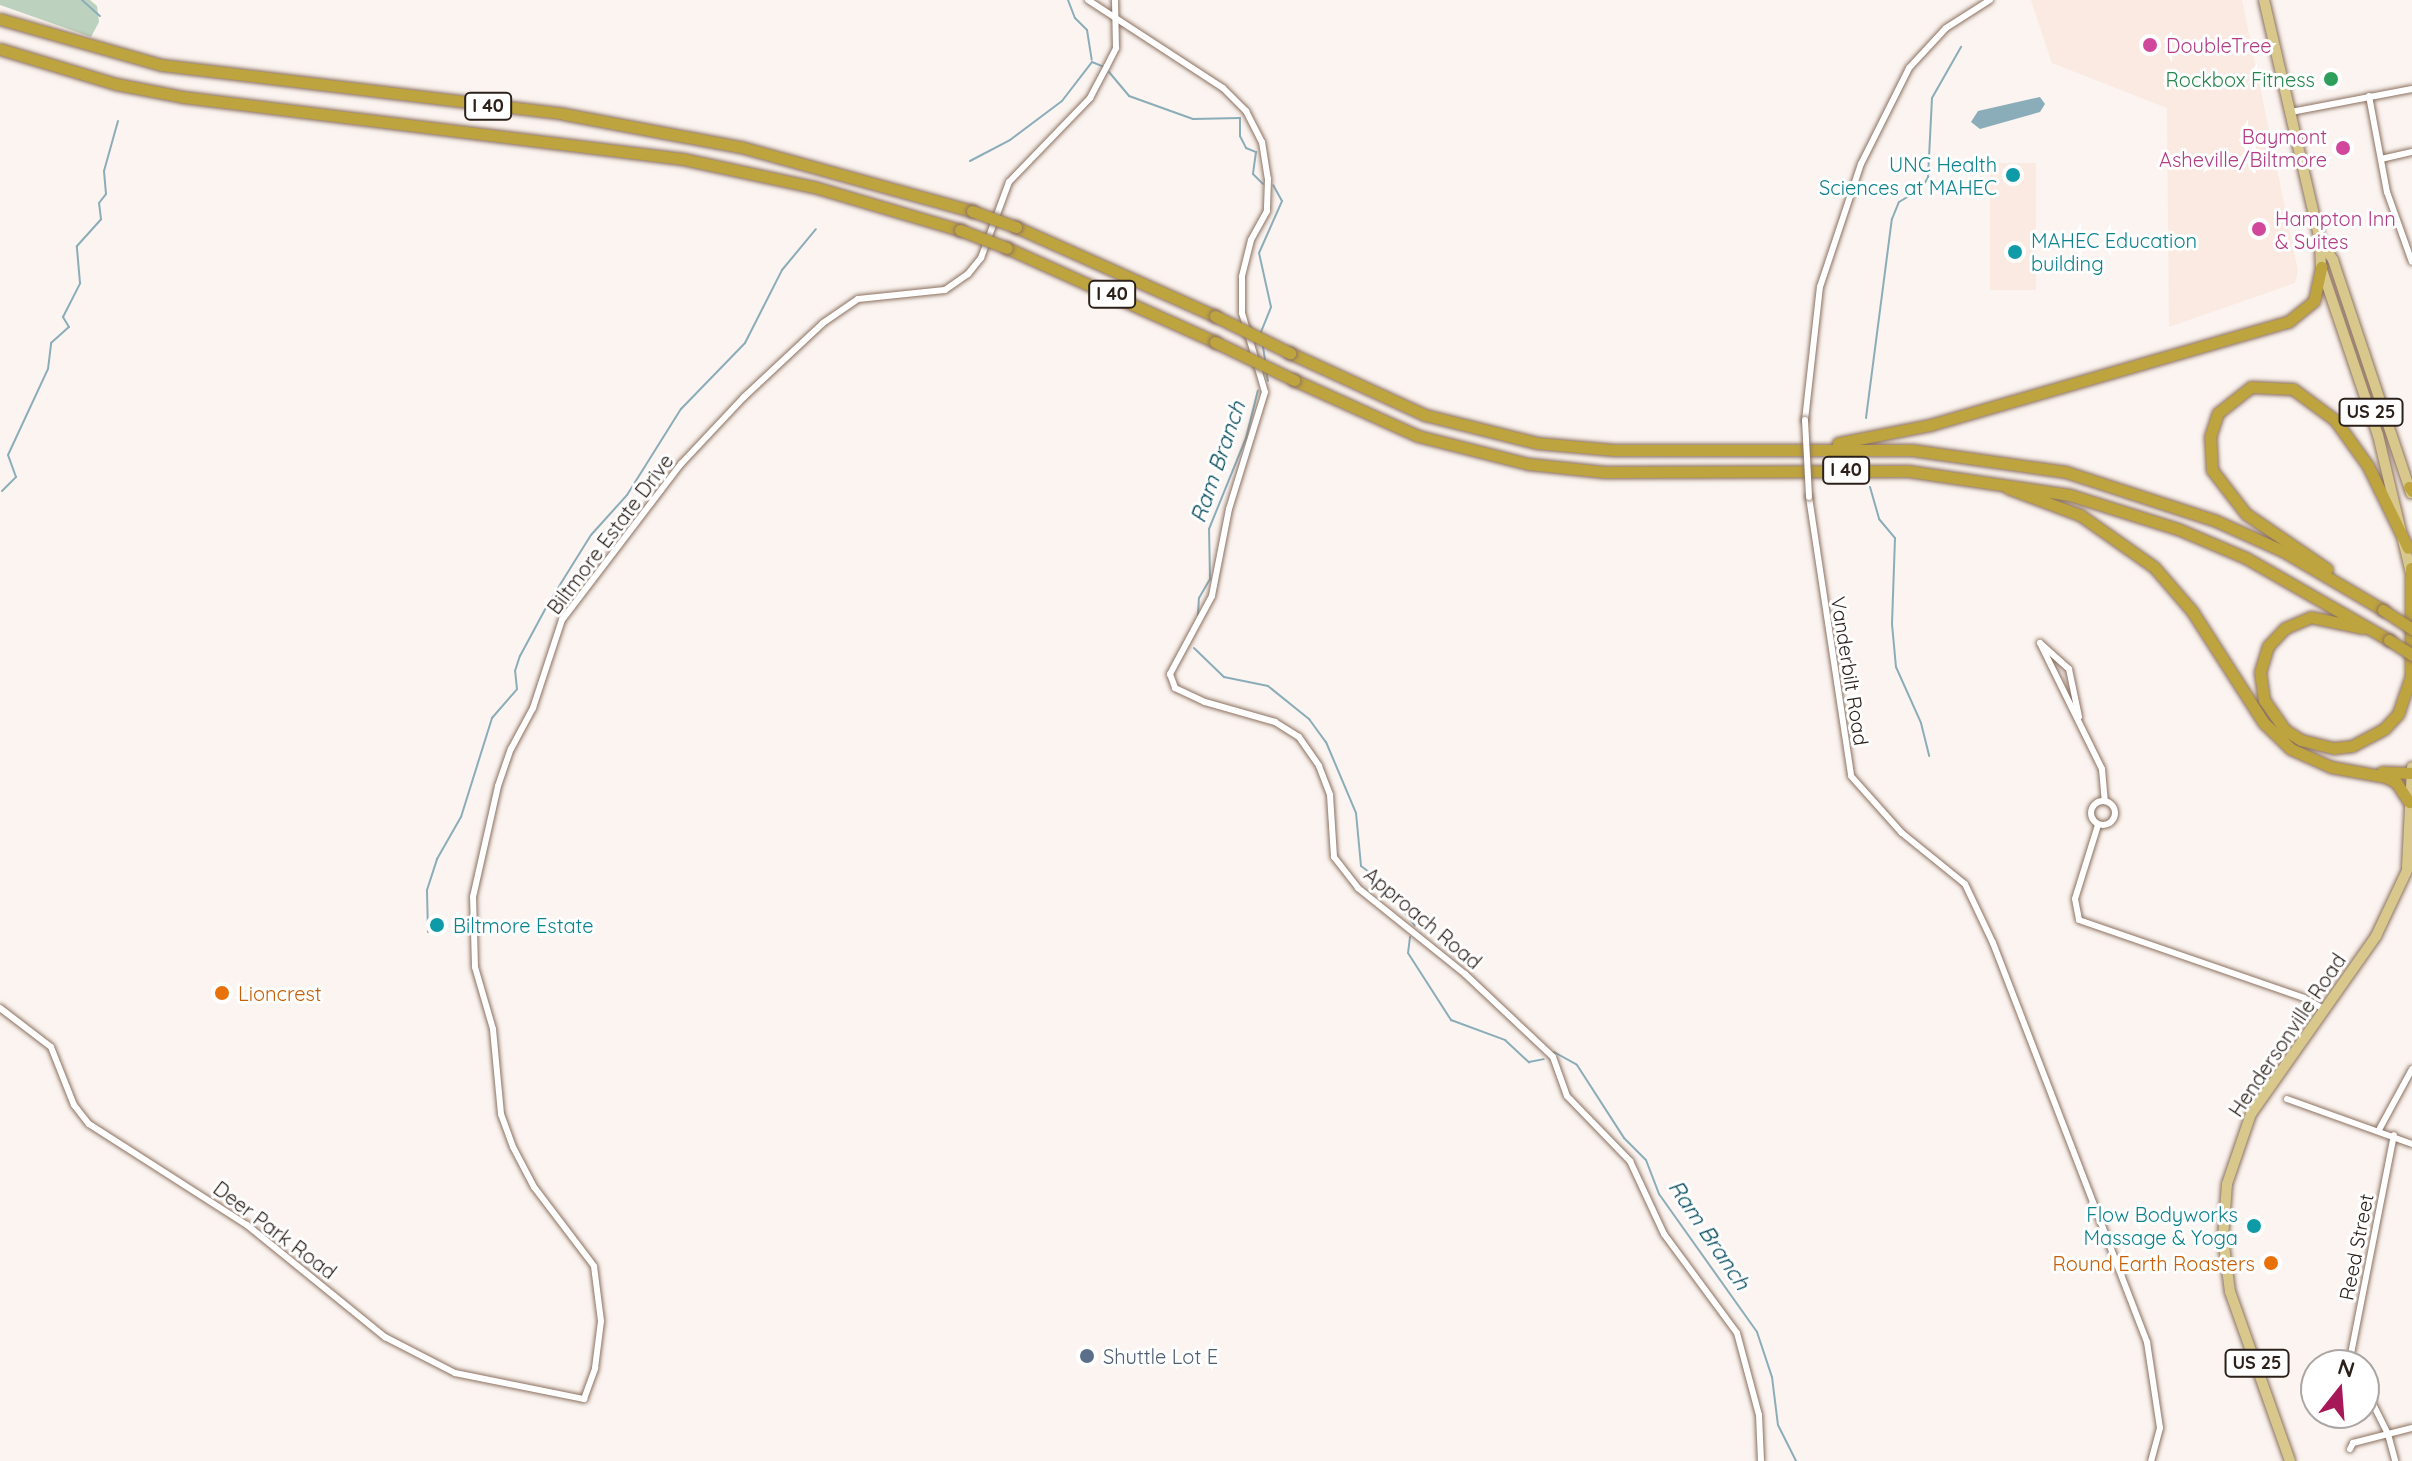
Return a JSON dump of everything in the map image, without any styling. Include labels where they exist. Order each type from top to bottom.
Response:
[{"type":"highway","name":"I 40","points":[[0,19],[162,65],[564,114],[741,147],[972,211],[1016,227],[1215,316],[1425,415],[1512,439],[1614,450],[1812,448],[1951,453],[2091,478],[2214,520],[2352,590],[2412,629]]},
{"type":"highway","name":"I 40","points":[[0,49],[116,84],[183,97],[683,159],[814,187],[960,230],[1007,248],[1418,436],[1529,464],[1630,472],[1883,470],[1985,479],[2107,505],[2190,533],[2281,576],[2412,655]]},
{"type":"highway","points":[[1812,448],[1930,425],[2288,322],[2314,301],[2321,267]]},
{"type":"highway","points":[[2352,590],[2246,514],[2219,483],[2210,437],[2218,413],[2236,394],[2279,385],[2320,406],[2368,466],[2408,548]]},
{"type":"highway","points":[[1985,479],[2080,515],[2126,543],[2192,611],[2276,737],[2311,761],[2396,782],[2409,802]]},
{"type":"highway","points":[[2384,637],[2325,617],[2297,622],[2277,635],[2263,658],[2260,685],[2264,700],[2285,730],[2316,746],[2352,746],[2384,729],[2398,714],[2411,676],[2411,568]]},
{"type":"highway","points":[[2357,772],[2412,771]]},
{"type":"main road","name":"US 25","points":[[2264,0],[2287,113],[2320,240],[2321,267],[2378,435],[2408,548],[2412,586]]},
{"type":"main road","name":"US 25","points":[[2320,240],[2333,260],[2411,491]]},
{"type":"main road","name":"Hendersonville Road","points":[[2290,1461],[2230,1292],[2223,1211],[2232,1163],[2251,1114],[2376,936],[2410,866],[2412,771]]},
{"type":"street","points":[[1089,0],[1097,0]]},
{"type":"street","name":"Approach Road","points":[[1089,0],[1223,88],[1246,111],[1262,142],[1268,179],[1267,211],[1251,240],[1242,277],[1242,313],[1265,392],[1229,509],[1212,596],[1170,674],[1175,688],[1205,702],[1275,722],[1299,737],[1319,766],[1330,795],[1334,857],[1358,888],[1465,974],[1553,1057],[1567,1096],[1630,1161],[1664,1234],[1737,1333],[1759,1415],[1761,1461]]},
{"type":"street","name":"Biltmore Estate Drive","points":[[584,1399],[595,1368],[601,1321],[594,1266],[534,1187],[505,1125],[493,1029],[475,967],[473,897],[498,786],[533,708],[562,620],[681,464],[823,323],[858,299],[945,290],[968,274],[981,258],[1009,182],[1090,98],[1116,48],[1119,21],[1115,0]]},
{"type":"street","name":"Vanderbilt Road","points":[[1990,0],[1946,28],[1909,68],[1861,164],[1820,287],[1805,420],[1809,497],[1851,776],[1902,833],[1965,884],[1993,943],[2147,1342],[2160,1428],[2151,1461]]},
{"type":"street","points":[[2287,113],[2412,89]]},
{"type":"street","points":[[2369,96],[2381,159],[2412,262]]},
{"type":"street","points":[[2381,159],[2412,152]]},
{"type":"street","points":[[2080,721],[2069,669],[2040,643],[2080,721],[2105,779],[2105,801],[2115,815],[2109,824],[2098,825]]},
{"type":"street","points":[[2105,801],[2090,810],[2098,825],[2075,899],[2079,920],[2304,998],[2324,1009]]},
{"type":"street","name":"Deer Park Road","points":[[0,1008],[51,1047],[74,1105],[89,1124],[247,1225],[385,1337],[455,1373],[584,1399]]},
{"type":"street","points":[[2380,1128],[2412,1069]]},
{"type":"street","points":[[2287,1099],[2380,1128],[2412,1144]]},
{"type":"street","name":"Reed Street","points":[[2352,1349],[2394,1135]]},
{"type":"street","points":[[2380,1418],[2395,1461]]},
{"type":"street","points":[[2350,1449],[2353,1443],[2412,1428]]},
{"type":"shaded area","points":[[2031,0],[2242,0],[2298,271],[2295,283],[2169,327],[2167,108],[2052,63]]},
{"type":"shaded area","points":[[1990,163],[2036,163],[2036,290],[1990,290]]},
{"type":"green space","points":[[0,0],[90,0],[97,6],[99,22],[91,37],[0,5]]},
{"type":"water","points":[[2040,97],[2045,104],[2040,112],[1980,129],[1971,122],[1978,111]]},
{"type":"waterway","points":[[82,0],[100,16]]},
{"type":"waterway","name":"Ram Branch","points":[[1068,0],[1075,18],[1087,30],[1092,60]]},
{"type":"waterway","points":[[1866,418],[1892,219],[1899,202],[1922,188],[1928,177],[1932,98],[1961,47]]},
{"type":"waterway","name":"Ram Branch","points":[[1092,62],[1102,66]]},
{"type":"waterway","points":[[970,161],[1010,140],[1062,101],[1092,62]]},
{"type":"waterway","name":"Ram Branch","points":[[1109,72],[1129,96],[1193,119],[1240,118],[1240,136],[1246,148],[1256,152],[1253,174],[1263,184]]},
{"type":"waterway","points":[[2,491],[16,477],[8,455],[48,369],[51,343],[69,327],[63,317],[80,283],[77,246],[101,219],[99,203],[106,194],[104,171],[118,121]]},
{"type":"waterway","name":"Ram Branch","points":[[1261,332],[1271,307],[1259,253],[1282,201],[1273,185]]},
{"type":"waterway","points":[[428,932],[427,890],[437,859],[461,817],[492,718],[517,689],[515,671],[520,656],[548,604],[591,535],[627,495],[681,409],[745,343],[782,270],[816,229]]},
{"type":"waterway","name":"Ram Branch","points":[[1263,347],[1265,360]]},
{"type":"waterway","name":"Ram Branch","points":[[1266,370],[1268,381]]},
{"type":"waterway","name":"Ram Branch","points":[[1198,615],[1199,598],[1210,579],[1209,529],[1246,438],[1258,390]]},
{"type":"waterway","points":[[1870,487],[1879,519],[1895,538],[1892,624],[1896,667],[1921,723],[1929,756]]},
{"type":"waterway","name":"Ram Branch","points":[[1194,648],[1224,677],[1268,686],[1309,719],[1326,742],[1356,813],[1361,866],[1381,881],[1415,926]]},
{"type":"waterway","name":"Ram Branch","points":[[1410,937],[1408,953],[1451,1020],[1505,1040],[1529,1062],[1544,1059]]},
{"type":"waterway","name":"Ram Branch","points":[[1554,1052],[1577,1065],[1624,1138],[1646,1160],[1659,1194],[1757,1332],[1772,1377],[1778,1425],[1796,1461]]},
{"type":"place","name":"DoubleTree","points":[[2150,45]]},
{"type":"place","name":"Rockbox Fitness","points":[[2331,79]]},
{"type":"place","name":"Baymont Asheville/Biltmore","points":[[2343,148]]},
{"type":"place","name":"UNC Health Sciences at MAHEC","points":[[2013,175]]},
{"type":"place","name":"Hampton Inn & Suites","points":[[2259,229]]},
{"type":"place","name":"MAHEC Education building","points":[[2015,252]]},
{"type":"place","name":"Biltmore Estate","points":[[437,925]]},
{"type":"place","name":"Lioncrest","points":[[222,993]]},
{"type":"place","name":"Flow Bodyworks Massage & Yoga","points":[[2254,1226]]},
{"type":"place","name":"Round Earth Roasters","points":[[2271,1263]]},
{"type":"place","name":"Shuttle Lot E","points":[[1087,1356]]}]
